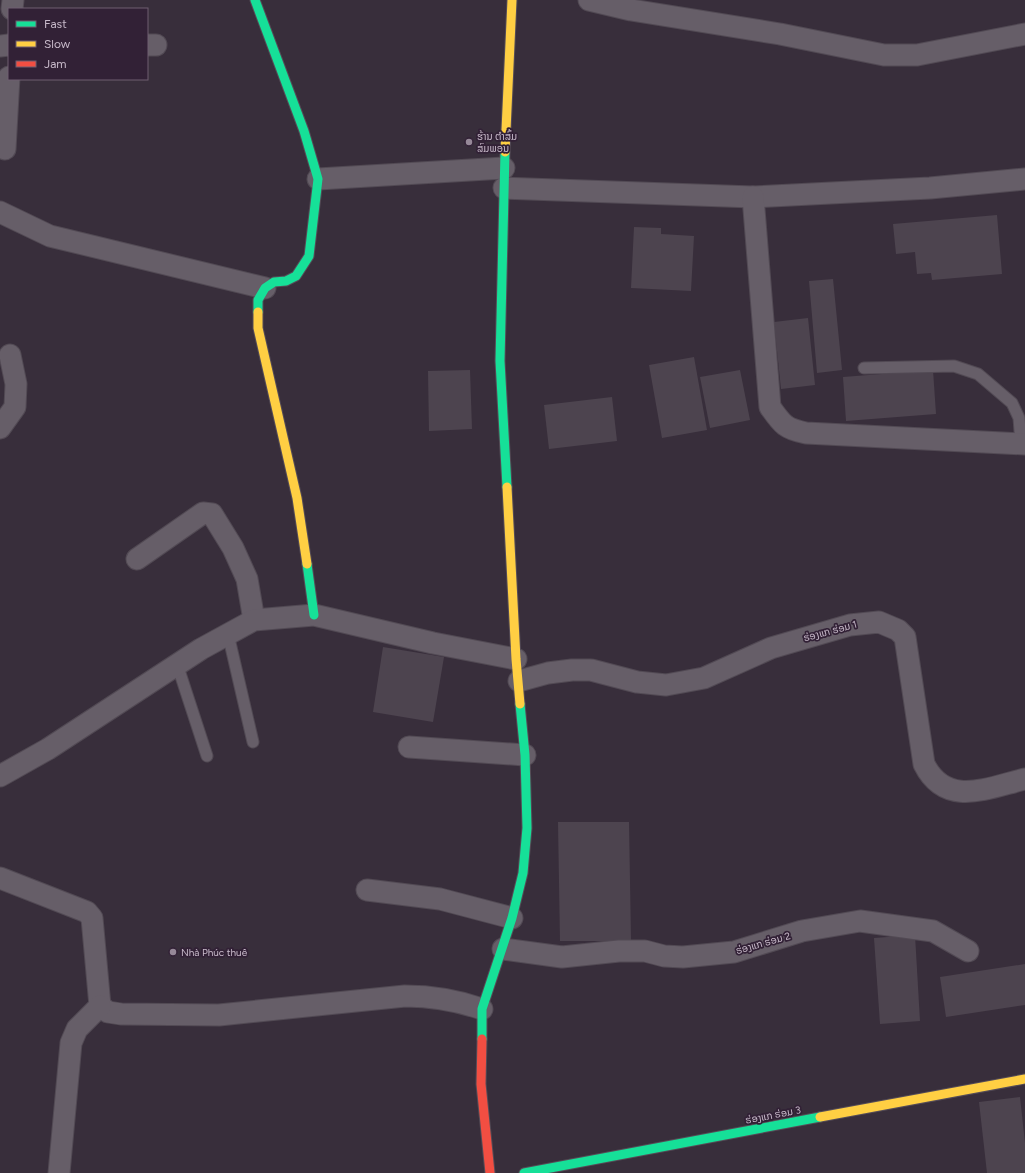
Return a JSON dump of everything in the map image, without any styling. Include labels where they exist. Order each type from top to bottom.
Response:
[{"type":"street","points":[[255,0],[304,131],[318,179],[317,206],[309,256],[296,276],[286,281],[274,282],[265,288],[258,300],[258,328],[276,413],[297,498],[314,615]]},
{"type":"street","points":[[490,1173],[481,1084],[482,1008],[503,949],[512,918],[523,873],[527,828],[525,755],[516,659],[500,361],[504,178],[512,0]]},
{"type":"street","points":[[589,0],[631,10],[780,34],[884,55],[917,55],[1025,34]]},
{"type":"street","points":[[5,149],[9,80]]},
{"type":"street","points":[[318,179],[504,178],[753,197],[930,188],[1025,179]]},
{"type":"street","points":[[753,197],[770,407],[778,420],[790,430],[806,433],[1023,444]]},
{"type":"street","points":[[0,212],[50,236],[265,288]]},
{"type":"street","points":[[0,428],[15,407],[16,384],[10,355]]},
{"type":"street","points":[[137,559],[203,513],[212,514],[233,548],[247,579],[254,620]]},
{"type":"street","points":[[0,776],[48,749],[201,648],[254,620],[314,615],[433,643],[516,659]]},
{"type":"street","name":"ຮ່ອງແກ ຮ່ອມ 1","points":[[519,681],[548,673],[572,670],[591,670],[637,682],[666,685],[704,678],[778,646],[850,625],[879,622],[898,630],[905,637],[924,764],[930,777],[943,787],[955,792],[976,791],[1025,779]]},
{"type":"street","points":[[409,747],[525,755]]},
{"type":"street","points":[[0,878],[87,912],[92,918],[100,1006],[108,1012],[121,1014],[219,1015],[404,996],[431,996],[456,1000],[482,1008]]},
{"type":"street","points":[[367,890],[440,899],[512,918]]},
{"type":"street","name":"ຮ່ອງແກ ຮ່ອມ 2","points":[[503,949],[562,957],[619,951],[645,951],[664,956],[683,957],[734,952],[802,931],[860,921],[933,931],[968,951]]},
{"type":"street","points":[[59,1173],[71,1043],[77,1029],[100,1006]]},
{"type":"street","name":"ຮ່ອງແກ ຮ່ອມ 3","points":[[524,1173],[1025,1079]]},
{"type":"lane","points":[[864,368],[954,366],[978,374],[1014,407],[1019,418],[1023,444]]},
{"type":"lane","points":[[228,634],[252,742]]},
{"type":"lane","points":[[176,664],[207,756]]},
{"type":"building","points":[[997,215],[1002,274],[932,280],[931,273],[917,274],[915,252],[896,254],[893,224]]},
{"type":"building","points":[[634,227],[661,228],[661,234],[694,236],[691,291],[631,288]]},
{"type":"building","points":[[833,279],[842,370],[817,373],[809,281]]},
{"type":"building","points":[[808,318],[815,385],[781,389],[774,322]]},
{"type":"building","points":[[694,357],[707,430],[662,438],[649,365]]},
{"type":"building","points":[[470,370],[472,429],[429,431],[428,371]]},
{"type":"building","points":[[740,370],[750,420],[710,428],[700,377]]},
{"type":"building","points":[[933,370],[936,414],[846,421],[843,377]]},
{"type":"building","points":[[612,397],[617,441],[549,449],[544,405]]},
{"type":"building","points":[[383,647],[444,657],[433,722],[373,712]]},
{"type":"building","points":[[558,822],[629,822],[631,941],[560,941]]},
{"type":"building","points":[[915,935],[920,1021],[880,1024],[874,938]]},
{"type":"building","points":[[1025,964],[1025,1005],[946,1017],[940,977]]},
{"type":"building","points":[[1020,1097],[1025,1143],[1025,1173],[987,1173],[979,1102]]},
{"type":"traffic: fast","points":[[255,0],[304,131],[318,179],[309,256],[296,276],[286,281],[274,282],[265,288],[258,300],[258,312]]},
{"type":"traffic: fast","points":[[505,152],[500,361],[507,487]]},
{"type":"traffic: fast","points":[[307,564],[314,615]]},
{"type":"traffic: fast","points":[[482,1039],[482,1009],[512,918],[523,873],[527,828],[525,755],[520,704]]},
{"type":"traffic: fast","points":[[524,1173],[820,1117]]},
{"type":"traffic: slow","points":[[505,152],[512,0]]},
{"type":"traffic: slow","points":[[258,312],[258,328],[297,498],[307,564]]},
{"type":"traffic: slow","points":[[507,487],[516,659],[520,704]]},
{"type":"traffic: slow","points":[[820,1117],[1025,1079]]},
{"type":"traffic: jam","points":[[482,1039],[481,1084],[490,1173]]},
{"type":"place","name":"ຮ້ານ ຕຳສົ້ມ ສົມພອນ","points":[[469,142]]},
{"type":"place","name":"Nhà Phúc thuê","points":[[173,952]]}]
